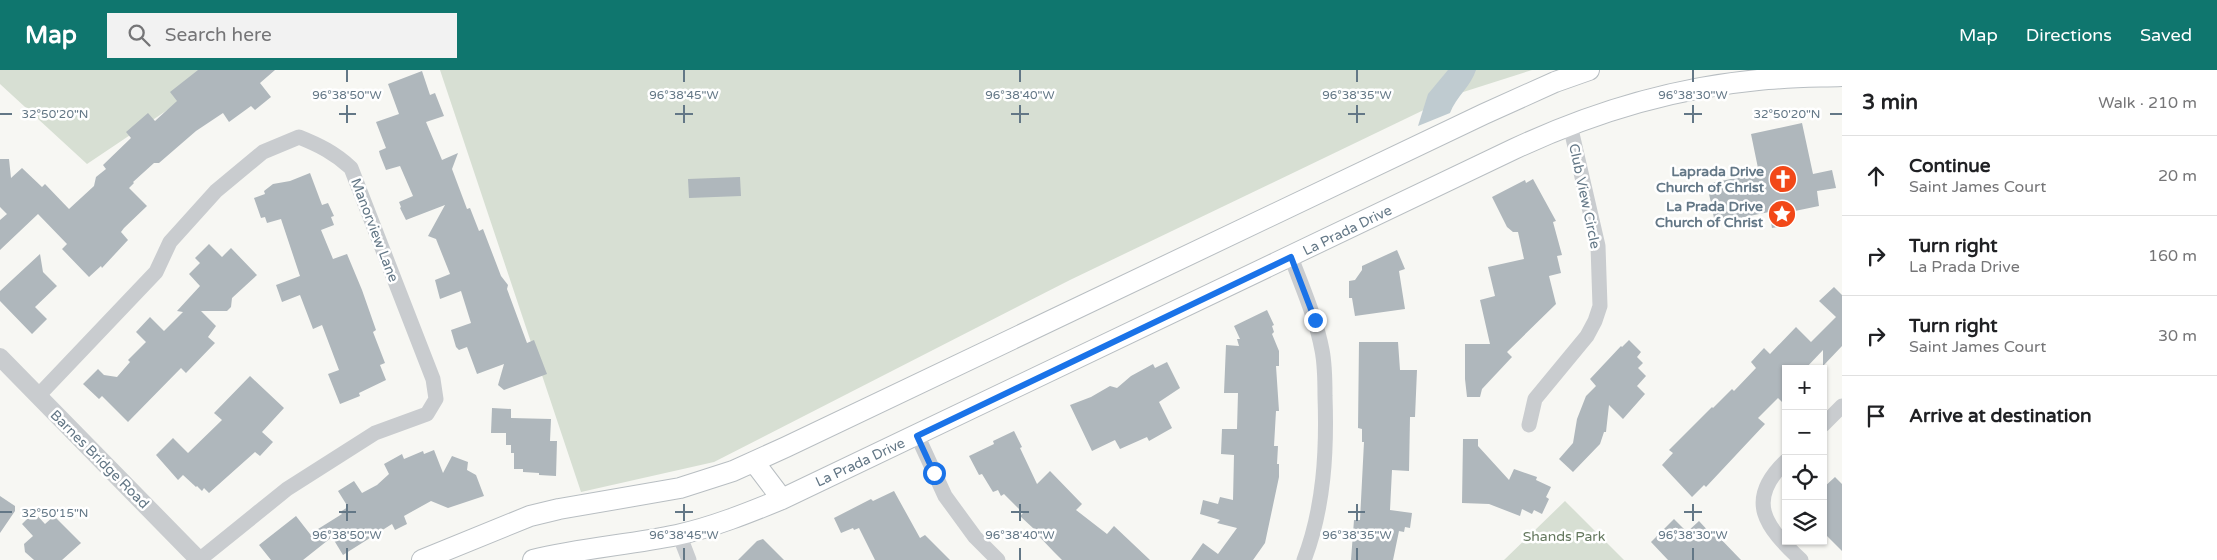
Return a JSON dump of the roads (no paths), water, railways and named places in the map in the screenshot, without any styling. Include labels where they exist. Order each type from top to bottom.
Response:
[{"type":"main road","points":[[422,560],[530,516],[680,488],[754,462],[1484,114],[1555,82],[1590,70]]},
{"type":"main road","name":"La Prada Drive","points":[[533,560],[584,549],[679,534],[734,518],[782,499],[1522,146],[1570,125],[1632,104],[1695,89],[1758,80],[1842,76]]},
{"type":"main road","points":[[754,462],[782,499]]},
{"type":"street","name":"Club View Circle","points":[[1529,425],[1535,399],[1587,336],[1600,306],[1598,246],[1570,125]]},
{"type":"street","name":"Manorview Lane","points":[[38,396],[156,272],[170,242],[216,191],[263,152],[299,137],[326,148],[338,156],[350,168],[433,379],[436,399],[427,414],[375,434],[287,489],[199,560]]},
{"type":"street","points":[[1291,257],[1315,320],[1322,351],[1325,383],[1326,431],[1323,477],[1313,537],[1304,560]]},
{"type":"street","name":"Barnes Bridge Road","points":[[0,357],[199,560]]},
{"type":"street","points":[[1827,420],[1842,406]]},
{"type":"street","points":[[917,436],[945,496],[975,537],[998,560]]},
{"type":"street","points":[[1782,465],[1774,473],[1763,491],[1764,512],[1776,536],[1800,560]]},
{"type":"street","points":[[679,534],[689,560]]},
{"type":"place","name":"Laprada Drive Church of Christ","points":[[1783,179]]},
{"type":"place","name":"La Prada Drive Church of Christ","points":[[1782,214]]},
{"type":"park label","name":"Shands Park","points":[[1564,536]]}]
